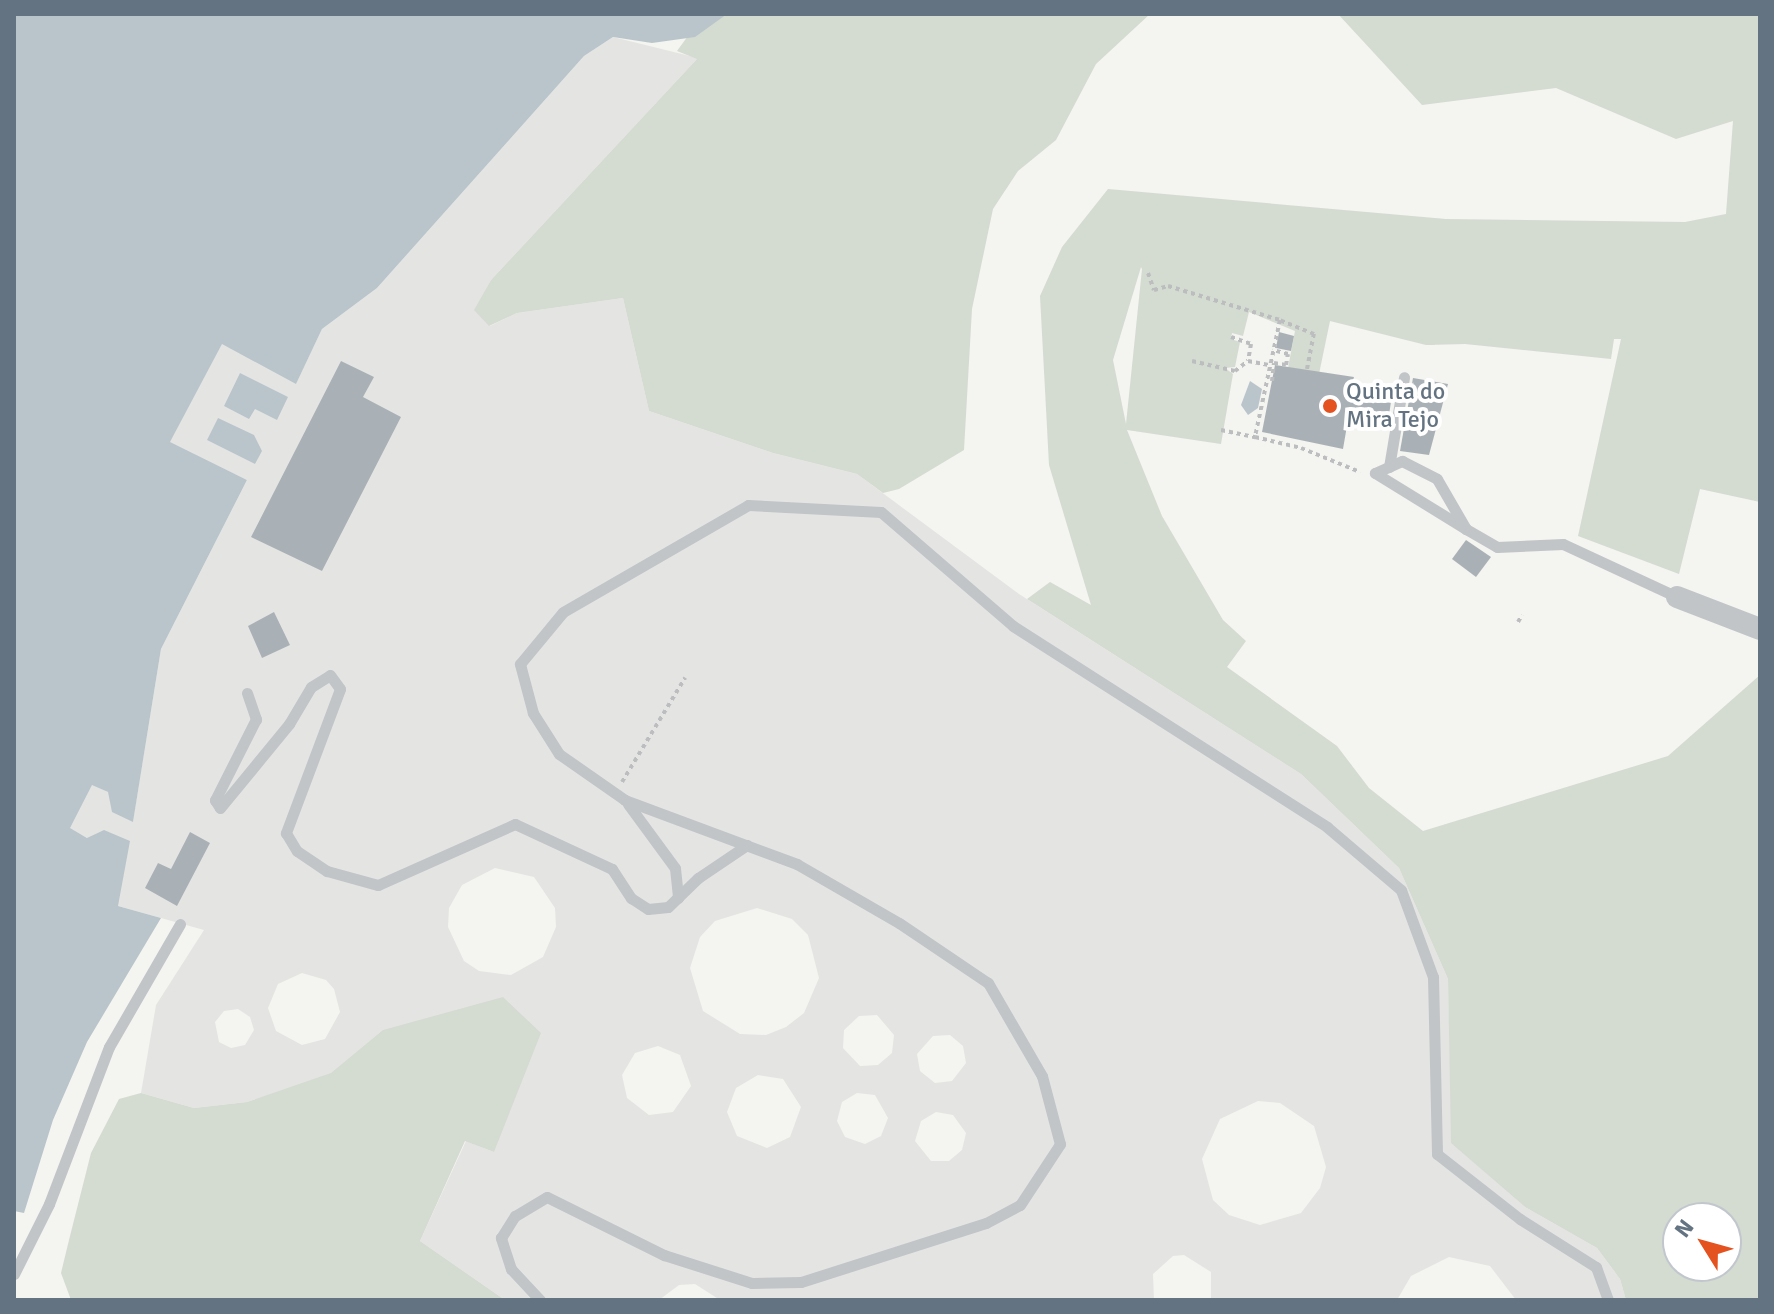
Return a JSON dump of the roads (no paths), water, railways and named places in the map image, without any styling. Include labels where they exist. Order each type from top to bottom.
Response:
[{"type":"street","points":[[1677,597],[1760,629]]},
{"type":"lane","points":[[1389,467],[1404,377]]},
{"type":"lane","points":[[1466,529],[1437,479],[1402,461],[1375,473],[1466,529],[1497,547],[1563,544],[1677,597]]},
{"type":"lane","points":[[540,1300],[511,1269],[501,1238],[515,1216],[547,1197],[664,1255],[752,1283],[801,1282],[986,1223],[1020,1205],[1060,1144],[1042,1076],[988,983],[823,879],[747,845],[625,800],[559,754],[533,713],[520,664],[563,612],[748,505],[881,512],[1013,626],[1327,827],[1401,890],[1433,977],[1437,1154],[1520,1219],[1596,1267],[1608,1300]]},
{"type":"lane","points":[[247,693],[256,719],[215,800],[220,808],[289,724],[311,687],[330,675],[340,689],[286,833],[297,851],[327,871],[378,885],[515,824],[612,869],[631,898],[648,909],[668,907],[747,845]]},
{"type":"lane","points":[[625,800],[675,868],[678,898]]},
{"type":"lane","points":[[14,1274],[40,1227],[109,1047],[180,924]]},
{"type":"place","name":"Quinta do Mira Tejo","points":[[1330,406]]}]
